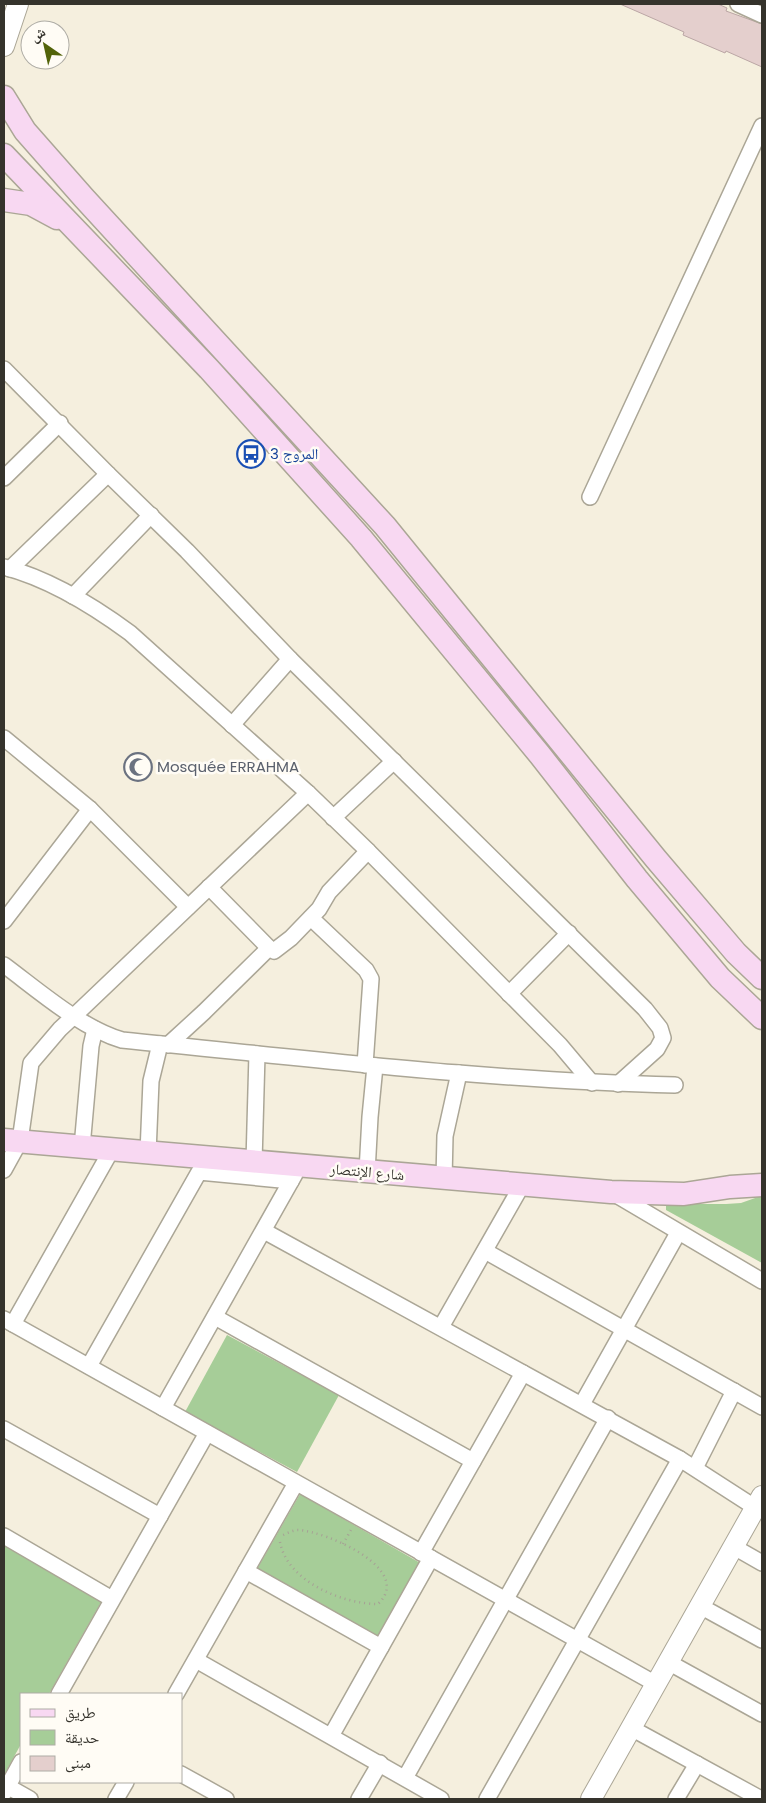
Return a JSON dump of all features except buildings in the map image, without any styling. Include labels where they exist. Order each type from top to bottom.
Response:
[{"type":"main road","points":[[4,97],[26,131],[84,198],[385,526],[656,859],[736,953],[762,978]]},
{"type":"main road","points":[[4,155],[209,369],[361,538],[540,755],[720,978],[762,1018]]},
{"type":"main road","points":[[4,200],[31,204],[73,226]]},
{"type":"main road","name":"شارع الإنتصار","points":[[12,1141],[254,1162],[295,1173],[368,1172],[611,1192],[684,1194],[730,1187]]},
{"type":"main road","points":[[730,1187],[762,1171]]},
{"type":"main road","points":[[730,1187],[762,1185]]},
{"type":"street","points":[[4,46],[18,4]]},
{"type":"street","points":[[738,4],[762,15]]},
{"type":"street","points":[[590,497],[762,126]]},
{"type":"street","points":[[4,368],[151,515],[290,659],[645,1008],[660,1028],[663,1038],[657,1049],[618,1084]]},
{"type":"street","points":[[4,478],[60,423]]},
{"type":"street","points":[[108,474],[7,568],[41,580],[73,596],[102,612],[130,633],[308,793],[368,851],[560,1045],[592,1083]]},
{"type":"street","points":[[73,596],[151,515]]},
{"type":"street","points":[[232,725],[290,659]]},
{"type":"street","points":[[4,738],[90,808],[188,907]]},
{"type":"street","points":[[333,818],[394,761]]},
{"type":"street","points":[[4,1170],[31,1063],[60,1029],[308,793]]},
{"type":"street","points":[[4,921],[90,808]]},
{"type":"street","points":[[209,887],[274,951],[283,945],[311,918],[329,892],[368,851]]},
{"type":"street","points":[[311,918],[366,970],[371,979],[368,1172]]},
{"type":"street","points":[[509,994],[569,933]]},
{"type":"street","points":[[148,1153],[151,1081],[164,1045],[204,1012],[269,948]]},
{"type":"street","points":[[4,965],[74,1016],[106,1035],[122,1040],[370,1066],[592,1083],[675,1085]]},
{"type":"street","points":[[82,1147],[91,1046],[95,1029]]},
{"type":"street","points":[[254,1162],[258,1054]]},
{"type":"street","points":[[444,1178],[445,1136],[459,1073]]},
{"type":"street","points":[[112,1150],[8,1321],[656,1684]]},
{"type":"street","points":[[89,1366],[198,1172],[295,1173],[163,1408]]},
{"type":"street","points":[[441,1327],[522,1186]]},
{"type":"street","points":[[611,1192],[762,1281]]},
{"type":"street","points":[[264,1231],[759,1502],[591,1799]]},
{"type":"street","points":[[582,1404],[678,1232]]},
{"type":"street","points":[[485,1251],[762,1406]]},
{"type":"street","points":[[214,1317],[472,1461]]},
{"type":"street","points":[[331,1736],[381,1647],[472,1461],[523,1373]]},
{"type":"street","points":[[695,1468],[734,1391]]},
{"type":"street","points":[[406,1778],[608,1418]]},
{"type":"street","points":[[4,1428],[160,1516]]},
{"type":"street","points":[[60,1693],[207,1433]]},
{"type":"street","points":[[488,1799],[680,1459]]},
{"type":"street","points":[[177,1693],[296,1483]]},
{"type":"street","points":[[4,1536],[112,1599]]},
{"type":"street","points":[[734,1547],[762,1563]]},
{"type":"street","points":[[246,1571],[381,1647]]},
{"type":"street","points":[[700,1606],[762,1640]]},
{"type":"street","points":[[196,1660],[441,1799]]},
{"type":"street","points":[[668,1662],[762,1714]]},
{"type":"street","points":[[631,1728],[761,1799]]},
{"type":"street","points":[[359,1799],[380,1763]]},
{"type":"street","points":[[20,1764],[6,1790],[30,1799]]},
{"type":"street","points":[[676,1799],[696,1764]]},
{"type":"street","points":[[182,1775],[226,1799]]},
{"type":"street","points":[[116,1799],[125,1783]]},
{"type":"path","points":[[295,1530],[307,1531],[323,1535],[367,1556],[381,1571],[387,1590],[384,1598],[378,1604],[368,1604],[349,1602],[333,1596],[316,1586],[289,1563],[282,1549],[279,1537],[295,1530]]},
{"type":"green space","points":[[762,1197],[762,1263],[666,1210],[666,1206],[669,1204],[741,1203]]},
{"type":"green space","points":[[227,1335],[339,1395],[297,1472],[185,1412]]},
{"type":"green space","points":[[300,1494],[422,1564],[379,1639],[257,1569]]},
{"type":"green space","points":[[4,1540],[104,1597],[50,1693],[20,1693],[20,1746],[4,1775]]},
{"type":"place","name":"المروج 3","points":[[251,454]]},
{"type":"place","name":"Mosquée ERRAHMA","points":[[138,767]]}]
